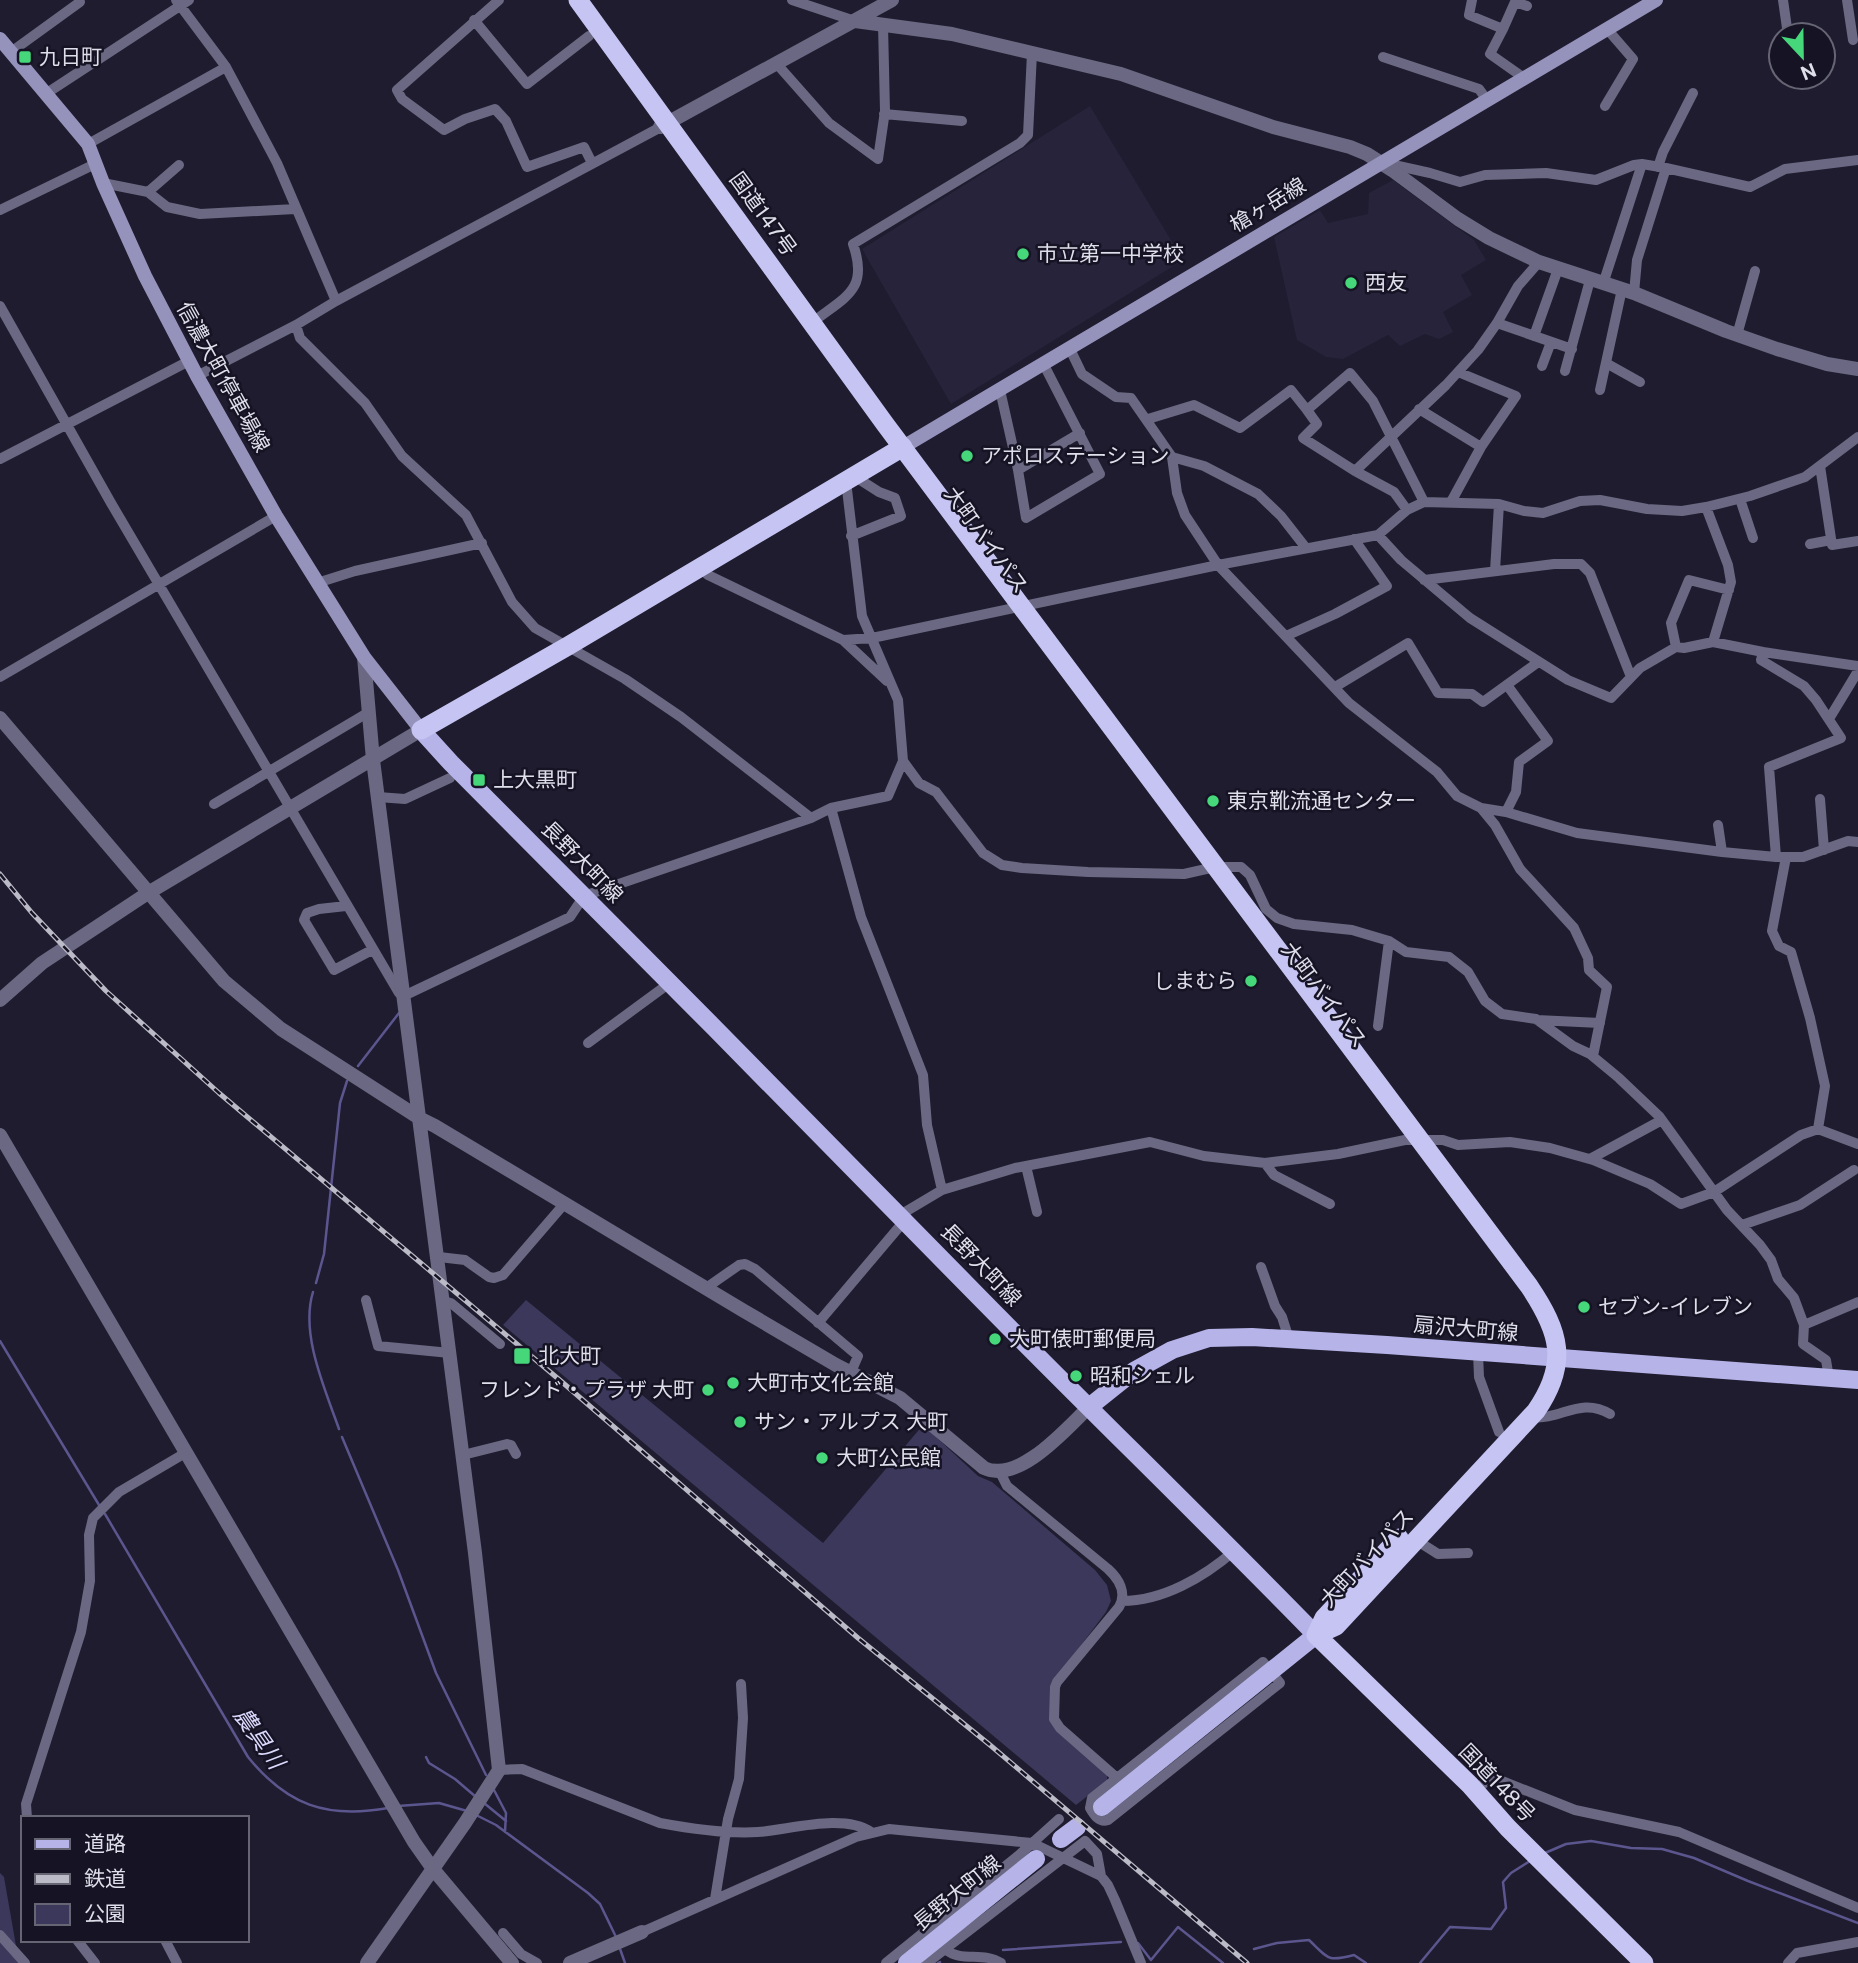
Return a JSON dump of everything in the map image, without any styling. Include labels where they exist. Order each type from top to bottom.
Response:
[{"type":"highway","name":"国道147号","points":[[564,0],[589,36],[664,125],[813,322],[898,450]]},
{"type":"highway","name":"国道147号","points":[[578,0],[664,125],[898,450]]},
{"type":"highway","points":[[421,730],[898,450]]},
{"type":"highway","name":"大町バイパス","points":[[898,450],[1412,1140],[1539,1302],[1554,1334],[1552,1384],[1530,1417],[1336,1626],[1316,1636]]},
{"type":"highway","name":"大町バイパス","points":[[1316,1636],[1324,1618],[1532,1394],[1551,1358]]},
{"type":"highway","name":"国道148号","points":[[1316,1636],[1644,1963]]},
{"type":"main road","name":"槍ヶ岳線","points":[[898,450],[1656,0]]},
{"type":"main road","name":"信濃大町停車場線","points":[[3,43],[88,144],[145,276],[197,376],[276,516],[364,657],[421,730]]},
{"type":"main road","name":"長野大町線","points":[[421,730],[1316,1636]]},
{"type":"main road","name":"扇沢大町線","points":[[1089,1407],[1134,1371],[1172,1350],[1209,1338],[1252,1336],[1858,1380]]},
{"type":"main road","points":[[1102,1807],[1316,1636]]},
{"type":"main road","points":[[1062,1848],[1077,1827]]},
{"type":"main road","name":"長野大町線","points":[[907,1963],[1034,1851]]},
{"type":"street","points":[[499,0],[397,90],[402,99],[444,130],[465,119],[495,109],[506,121],[527,167],[584,147],[592,163]]},
{"type":"street","points":[[792,0],[855,21],[952,34],[1121,74],[1273,128],[1350,147],[1380,163],[1489,238],[1539,262],[1628,291],[1737,335],[1827,364],[1858,369]]},
{"type":"street","points":[[197,376],[296,325],[892,0]]},
{"type":"street","points":[[1472,0],[1469,15],[1503,29]]},
{"type":"street","points":[[1783,0],[1786,21]]},
{"type":"street","points":[[1847,0],[1853,40]]},
{"type":"street","points":[[3,43],[80,2]]},
{"type":"street","points":[[47,93],[182,2],[226,67],[277,163],[336,301]]},
{"type":"street","points":[[1524,78],[1490,54],[1515,2],[1527,6]]},
{"type":"street","points":[[474,20],[527,84],[589,36]]},
{"type":"street","points":[[776,63],[829,123],[878,159],[884,114],[883,25]]},
{"type":"street","points":[[1605,106],[1633,59],[1607,29]]},
{"type":"street","points":[[813,322],[846,296],[859,280],[859,261],[853,244],[1020,143],[1028,135],[1032,53]]},
{"type":"street","points":[[1383,57],[1479,89],[1488,100]]},
{"type":"street","points":[[88,144],[226,67]]},
{"type":"street","points":[[1600,390],[1662,168],[1663,152],[1693,93]]},
{"type":"street","points":[[884,114],[962,121]]},
{"type":"street","points":[[1380,163],[1399,165],[1460,182],[1485,175],[1546,173],[1596,180],[1642,164],[1750,187],[1785,169],[1858,160]]},
{"type":"street","points":[[0,210],[95,164]]},
{"type":"street","points":[[1565,371],[1642,164]]},
{"type":"street","points":[[148,192],[178,165]]},
{"type":"street","points":[[103,183],[148,192],[167,207],[200,214],[295,209]]},
{"type":"street","points":[[1355,471],[1458,372],[1497,323],[1518,286],[1539,262]]},
{"type":"street","points":[[1534,336],[1558,269]]},
{"type":"street","points":[[1737,335],[1755,271]]},
{"type":"street","points":[[1,311],[346,906],[396,990],[403,995]]},
{"type":"street","points":[[1497,323],[1572,349]]},
{"type":"street","points":[[296,325],[300,338],[365,403],[402,456],[466,515],[512,602],[524,618],[535,628],[625,679],[681,717],[811,818]]},
{"type":"street","points":[[1542,366],[1551,342]]},
{"type":"street","points":[[1070,348],[1082,374],[1116,397],[1131,398],[1148,419],[1172,457],[1177,493],[1185,515],[1218,565],[1349,703],[1437,772],[1457,796],[1481,808],[1506,812],[1577,833],[1723,852],[1803,857],[1848,841],[1858,842]]},
{"type":"street","points":[[0,459],[189,361]]},
{"type":"street","points":[[1606,363],[1640,382]]},
{"type":"street","points":[[1000,390],[1026,518],[1100,474],[1044,365]]},
{"type":"street","points":[[1451,502],[1481,447],[1516,396],[1458,372]]},
{"type":"street","points":[[1307,410],[1350,373],[1373,401],[1424,502]]},
{"type":"street","points":[[1148,419],[1194,405],[1240,428],[1292,390],[1317,424],[1303,438],[1394,492],[1407,510]]},
{"type":"street","points":[[1419,409],[1481,447]]},
{"type":"street","points":[[1018,470],[1080,433]]},
{"type":"street","points":[[843,640],[872,638],[1218,565],[1378,535],[1407,510],[1424,502],[1499,504],[1543,513],[1580,501],[1600,500],[1682,511],[1706,508],[1805,477],[1858,437]]},
{"type":"street","points":[[1172,457],[1204,466],[1258,494],[1281,516],[1306,548]]},
{"type":"street","points":[[1820,466],[1832,545],[1858,541]]},
{"type":"street","points":[[851,536],[901,516],[895,498],[850,478],[851,536],[862,615],[898,700],[904,761],[919,783],[936,792],[983,853],[1002,865],[1088,872],[1184,874],[1209,868],[1241,867],[1247,870],[1266,909],[1277,918],[1294,924],[1352,930],[1389,941],[1406,952],[1449,957],[1468,972],[1485,1001],[1502,1014],[1536,1020],[1600,1023]]},
{"type":"street","points":[[1740,499],[1753,538]]},
{"type":"street","points":[[1495,571],[1499,504]]},
{"type":"street","points":[[1706,508],[1728,565],[1731,582],[1713,642]]},
{"type":"street","points":[[0,677],[276,516]]},
{"type":"street","points":[[1378,535],[1401,560],[1471,618],[1537,663],[1568,680],[1611,698],[1640,668],[1676,647],[1713,642],[1858,666]]},
{"type":"street","points":[[1286,636],[1387,586],[1354,540]]},
{"type":"street","points":[[1810,544],[1831,540]]},
{"type":"street","points":[[317,583],[355,571],[482,543]]},
{"type":"street","points":[[1424,580],[1554,564],[1581,564],[1590,572],[1631,677]]},
{"type":"street","points":[[699,567],[708,575],[843,640],[889,683]]},
{"type":"street","points":[[1676,647],[1671,623],[1689,580],[1729,590]]},
{"type":"street","points":[[1335,687],[1408,643],[1438,693],[1472,694],[1483,702],[1537,663]]},
{"type":"street","points":[[1763,652],[1762,660],[1804,687],[1841,738],[1769,767],[1781,857],[1772,931],[1779,946],[1791,952],[1819,1052],[1825,1086],[1818,1129]]},
{"type":"street","points":[[364,657],[373,760],[439,1257],[499,1770],[367,1963]]},
{"type":"street","points":[[1829,719],[1858,671]]},
{"type":"street","points":[[1506,812],[1516,792],[1519,762],[1548,741],[1507,685]]},
{"type":"street","points":[[214,804],[369,712]]},
{"type":"street","points":[[0,718],[198,953],[247,1001],[281,1029],[421,1119],[706,1289],[900,1398],[984,1468],[1000,1472],[1018,1466],[1043,1451],[1089,1407]]},
{"type":"street","points":[[0,1000],[42,962],[148,893],[421,730]]},
{"type":"street","points":[[403,995],[570,918],[584,895],[811,818],[831,808],[888,796],[904,761]]},
{"type":"street","points":[[378,797],[405,799],[450,778]]},
{"type":"street","points":[[1820,799],[1824,850]]},
{"type":"street","points":[[831,808],[861,917],[923,1075],[927,1125],[943,1190]]},
{"type":"street","points":[[1481,808],[1495,825],[1520,869],[1574,928],[1588,958],[1589,970],[1607,987],[1592,1056]]},
{"type":"street","points":[[1718,825],[1723,852]]},
{"type":"street","points":[[346,906],[319,909],[307,913],[304,920],[334,970],[372,950]]},
{"type":"street","points":[[1378,1026],[1389,941]]},
{"type":"street","points":[[588,1043],[671,982]]},
{"type":"street","points":[[1536,1020],[1592,1056],[1662,1120],[1714,1192],[1771,1260],[1778,1279],[1794,1298],[1804,1325],[1803,1344],[1826,1360],[1829,1378]]},
{"type":"street","points":[[1590,1159],[1662,1120]]},
{"type":"street","points":[[818,1323],[903,1217],[943,1190],[1027,1166],[1150,1142],[1204,1156],[1265,1163],[1338,1154],[1412,1140],[1443,1140],[1458,1145],[1510,1142],[1550,1148],[1590,1159],[1650,1184],[1681,1205],[1714,1192],[1801,1135],[1818,1129],[1858,1144]]},
{"type":"street","points":[[0,1135],[399,1816],[433,1869],[512,1963]]},
{"type":"street","points":[[1265,1163],[1274,1175],[1329,1205]]},
{"type":"street","points":[[1027,1166],[1037,1212]]},
{"type":"street","points":[[1742,1225],[1800,1205],[1854,1170]]},
{"type":"street","points":[[439,1257],[465,1260],[489,1277],[503,1275],[565,1203]]},
{"type":"street","points":[[706,1289],[739,1265],[745,1264],[755,1269],[858,1356],[851,1372]]},
{"type":"street","points":[[1261,1267],[1275,1306],[1283,1317],[1289,1339]]},
{"type":"street","points":[[366,1300],[378,1346],[450,1353]]},
{"type":"street","points":[[443,1301],[451,1303],[500,1344]]},
{"type":"street","points":[[1804,1325],[1858,1302]]},
{"type":"street","points":[[1479,1353],[1479,1377],[1499,1432]]},
{"type":"street","points":[[1530,1417],[1540,1418],[1568,1409],[1599,1407],[1610,1414]]},
{"type":"street","points":[[463,1455],[508,1444],[516,1454]]},
{"type":"street","points":[[30,1816],[26,1804],[81,1632],[90,1581],[89,1535],[93,1518],[119,1492],[187,1452]]},
{"type":"street","points":[[1000,1472],[1007,1486],[1115,1576],[1120,1584],[1122,1601],[1055,1688],[1054,1719],[1060,1728],[1117,1778]]},
{"type":"street","points":[[1416,1540],[1438,1554],[1468,1553]]},
{"type":"street","points":[[1122,1601],[1139,1600],[1174,1590],[1207,1572],[1234,1551]]},
{"type":"street","points":[[1263,1662],[1272,1672],[1280,1684],[1108,1820],[1099,1819],[1090,1808],[1090,1801],[1117,1778],[1263,1662]]},
{"type":"street","points":[[715,1899],[730,1806],[739,1779],[742,1745],[741,1684]]},
{"type":"street","points":[[499,1770],[522,1769],[660,1823],[758,1832],[802,1825],[841,1825],[858,1826],[870,1832]]},
{"type":"street","points":[[1474,1791],[1492,1777],[1575,1810],[1679,1832],[1858,1908]]},
{"type":"street","points":[[886,1963],[1034,1851],[1059,1819]]},
{"type":"street","points":[[570,1963],[870,1832],[888,1829],[1034,1851],[1062,1848],[1085,1841],[1097,1854],[1101,1876],[1115,1900],[1141,1963]]},
{"type":"street","points":[[1062,1848],[1101,1876]]},
{"type":"street","points":[[927,1963],[1062,1848]]},
{"type":"street","points":[[503,1933],[521,1954],[537,1963]]},
{"type":"street","points":[[0,1935],[25,1963]]},
{"type":"street","points":[[79,1942],[95,1963]]},
{"type":"street","points":[[166,1942],[177,1963]]},
{"type":"street","points":[[1788,1963],[1797,1953],[1858,1942]]},
{"type":"street","points":[[945,1949],[955,1957],[988,1957],[1001,1963]]},
{"type":"shaded area","name":"市立第一中学校","points":[[1090,106],[1183,260],[951,404],[862,249]]},
{"type":"shaded area","points":[[1393,180],[1474,240],[1486,260],[1461,275],[1472,295],[1443,312],[1453,332],[1439,339],[1425,334],[1400,346],[1388,335],[1343,359],[1326,357],[1297,340],[1274,237],[1320,210],[1328,223],[1368,214],[1369,193]]},
{"type":"green space","points":[[526,1300],[823,1543],[923,1425],[978,1476],[992,1482],[1095,1570],[1107,1585],[1111,1601],[1106,1612],[1051,1685],[1050,1722],[1107,1775],[1107,1781],[1076,1805],[503,1325]]},
{"type":"green space","points":[[0,1873],[4,1877],[19,1963],[0,1963]]},
{"type":"waterway","points":[[358,1066],[399,1013]]},
{"type":"waterway","points":[[316,1283],[324,1254],[340,1103],[347,1081]]},
{"type":"waterway","points":[[313,1292],[310,1308],[312,1343],[321,1379],[339,1429]]},
{"type":"waterway","name":"農具川","points":[[0,1341],[99,1505]]},
{"type":"waterway","points":[[342,1437],[398,1570],[436,1673],[486,1775]]},
{"type":"waterway","name":"農具川","points":[[105,1514],[248,1757],[263,1773],[278,1787],[309,1805],[345,1811],[388,1808]]},
{"type":"waterway","points":[[426,1757],[429,1763],[455,1779],[476,1797]]},
{"type":"waterway","points":[[494,1790],[506,1813],[505,1832]]},
{"type":"waterway","name":"農具川","points":[[398,1806],[439,1803],[467,1811]]},
{"type":"waterway","points":[[484,1803],[506,1821]]},
{"type":"waterway","name":"農具川","points":[[476,1815],[496,1825],[588,1893],[600,1904],[616,1937]]},
{"type":"waterway","points":[[1545,1853],[1566,1844],[1591,1841],[1631,1848],[1662,1849],[1694,1858],[1858,1923]]},
{"type":"waterway","points":[[1420,1963],[1450,1927],[1491,1929],[1506,1908],[1503,1882],[1511,1873],[1530,1861]]},
{"type":"waterway","points":[[1138,1943],[1151,1960],[1178,1927],[1223,1963]]},
{"type":"waterway","points":[[1254,1949],[1277,1943],[1309,1940],[1329,1957],[1354,1955],[1366,1963]]},
{"type":"waterway","points":[[1003,1950],[1121,1942]]},
{"type":"waterway","name":"農具川","points":[[619,1946],[625,1963]]},
{"type":"railway","points":[[0,874],[32,913],[106,991],[219,1093],[562,1382],[858,1638],[990,1745],[1247,1963]]},
{"type":"place","name":"九日町","points":[[25,57]]},
{"type":"place","name":"市立第一中学校","points":[[1023,254]]},
{"type":"place","name":"西友","points":[[1351,283]]},
{"type":"place","name":"アポロステーション","points":[[967,456]]},
{"type":"place","name":"上大黒町","points":[[479,780]]},
{"type":"place","name":"東京靴流通センター","points":[[1213,801]]},
{"type":"place","name":"しまむら","points":[[1251,981]]},
{"type":"place","name":"セブン-イレブン","points":[[1584,1307]]},
{"type":"place","name":"大町俵町郵便局","points":[[995,1339]]},
{"type":"place","name":"北大町","points":[[522,1356]]},
{"type":"place","name":"昭和シェル","points":[[1076,1376]]},
{"type":"place","name":"大町市文化会館","points":[[733,1383]]},
{"type":"place","name":"フレンド・プラザ 大町","points":[[708,1390]]},
{"type":"place","name":"サン・アルプス 大町","points":[[740,1422]]},
{"type":"place","name":"大町公民館","points":[[822,1458]]}]
